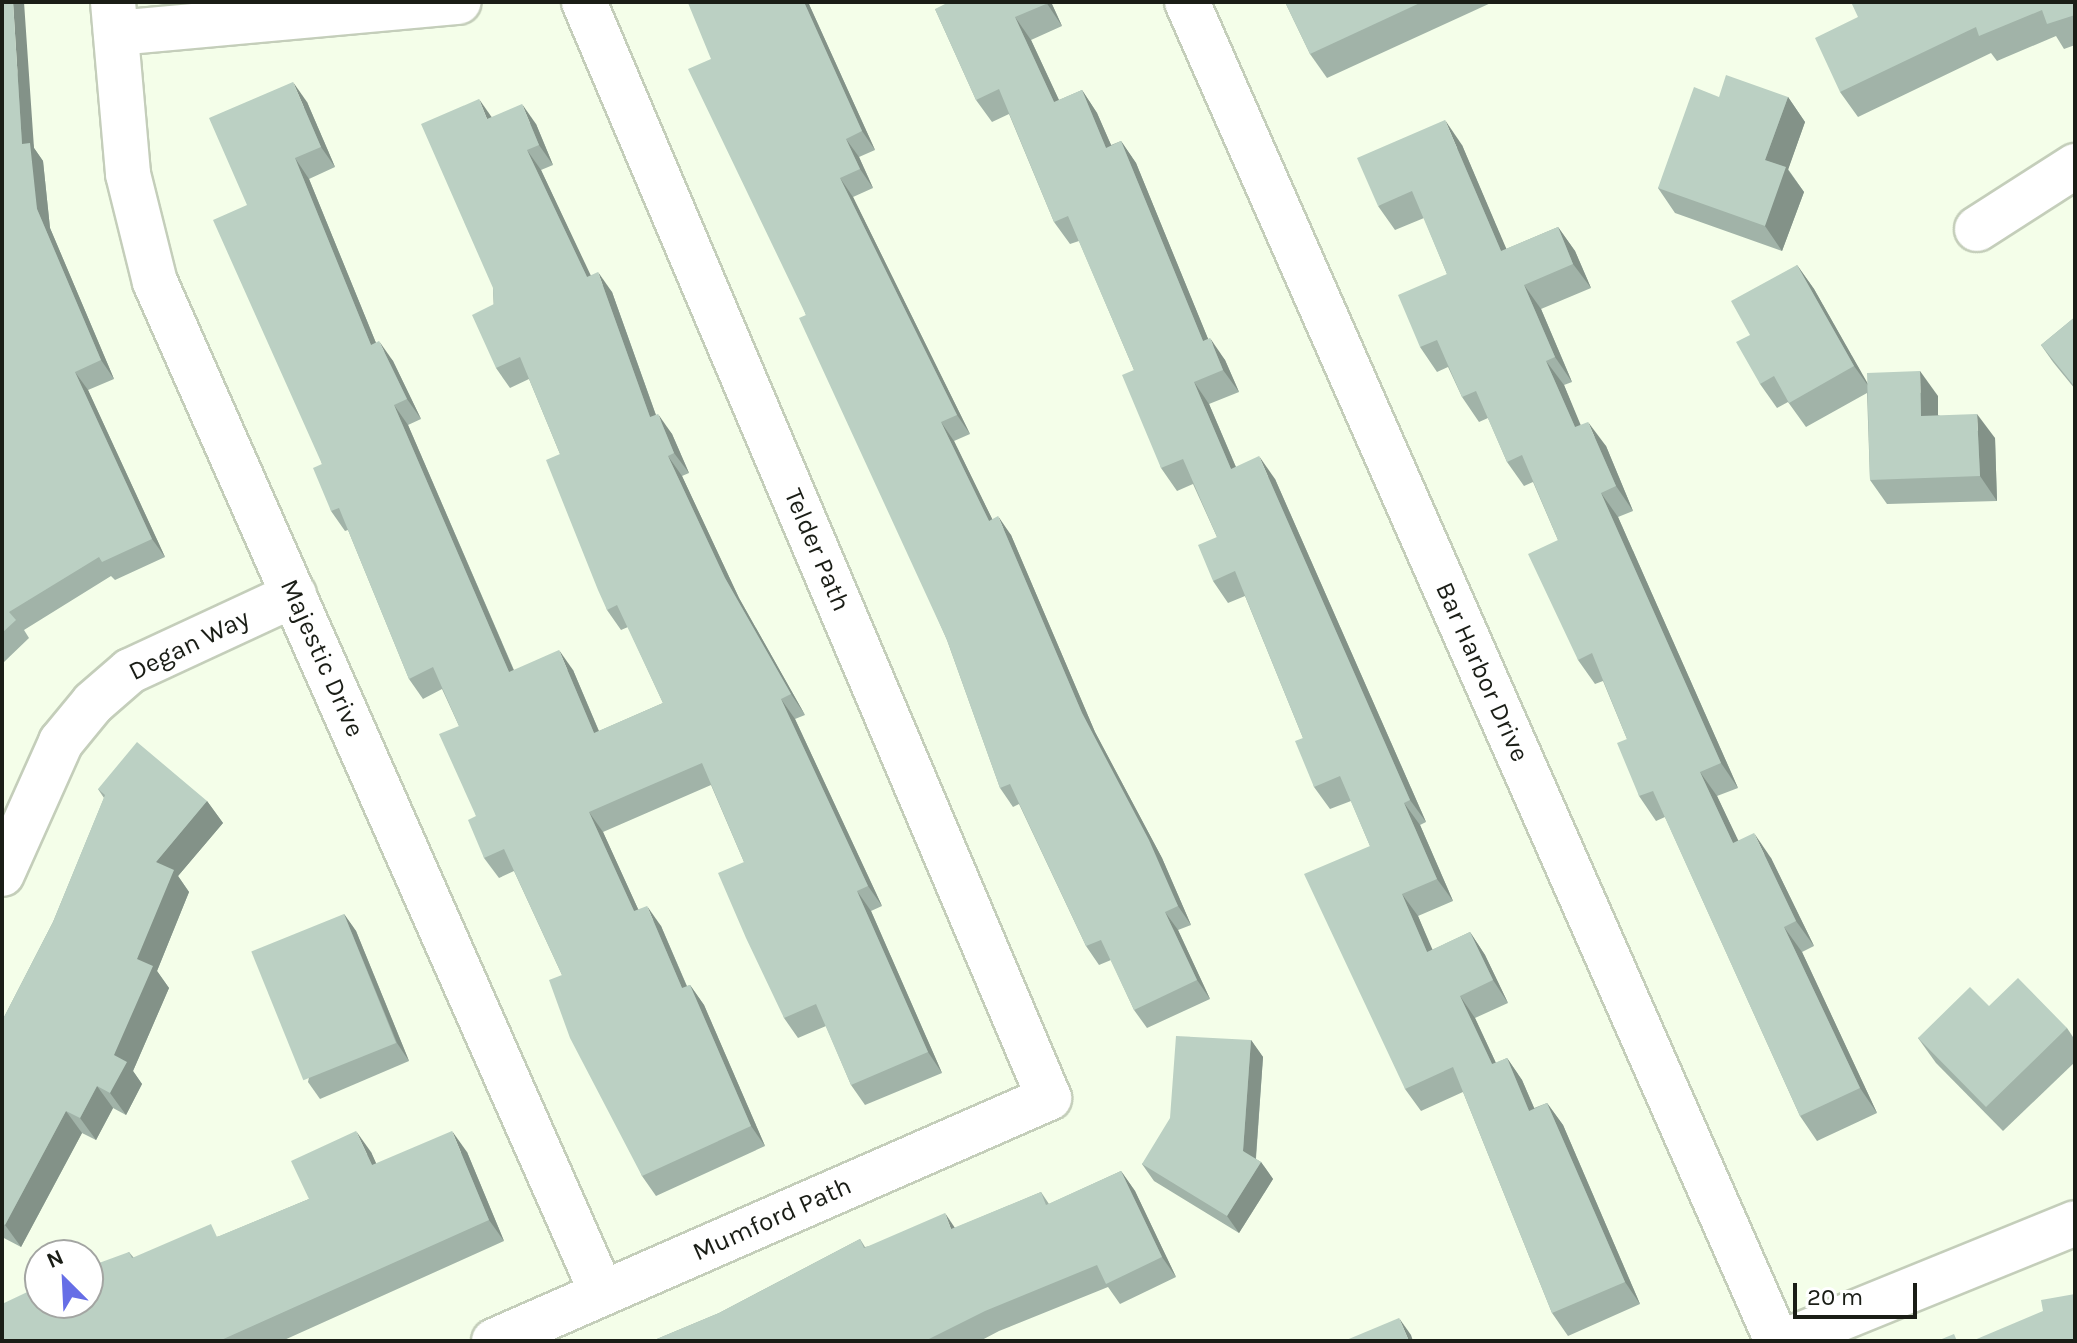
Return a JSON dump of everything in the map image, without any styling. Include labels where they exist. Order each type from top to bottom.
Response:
[{"type":"street","points":[[115,17],[459,2]]},
{"type":"street","name":"Telder Path","points":[[584,2],[1049,1098]]},
{"type":"street","name":"Bar Harbor Drive","points":[[1187,2],[1777,1341]]},
{"type":"street","name":"Majestic Drive","points":[[115,17],[128,174],[155,282],[602,1293]]},
{"type":"street","points":[[1977,229],[2075,166]]},
{"type":"street","name":"Degan Way","points":[[2,874],[61,742],[93,703],[130,671],[294,595]]},
{"type":"street","name":"Mumford Path","points":[[494,1341],[1049,1098]]},
{"type":"street","points":[[1785,1341],[2075,1223]]},
{"type":"building","points":[[2,2],[13,2],[22,144],[30,143],[37,209],[101,360],[75,372],[152,539],[102,562],[99,557],[9,612],[16,620],[2,633]]},
{"type":"building","points":[[804,2],[862,131],[846,139],[860,169],[840,178],[957,415],[941,422],[989,521],[998,516],[1082,713],[1149,840],[1178,906],[1165,912],[1197,980],[1134,1010],[1101,940],[1086,946],[1010,784],[1000,788],[947,640],[799,318],[806,315],[688,69],[711,59],[688,3]]},
{"type":"building","points":[[949,2],[1046,2],[1015,17],[1054,102],[1082,90],[1106,148],[1121,141],[1203,341],[1210,338],[1223,370],[1194,382],[1231,469],[1259,456],[1410,800],[1404,803],[1437,879],[1402,894],[1427,952],[1470,932],[1493,980],[1460,996],[1492,1064],[1507,1058],[1529,1111],[1547,1103],[1625,1282],[1552,1313],[1453,1067],[1405,1089],[1304,874],[1370,846],[1340,776],[1314,787],[1295,741],[1303,738],[1235,571],[1213,581],[1198,545],[1217,537],[1183,459],[1161,468],[1122,375],[1134,370],[1068,216],[1054,222],[999,89],[976,100],[935,9]]},
{"type":"building","points":[[1285,2],[1422,2],[1310,54]]},
{"type":"building","points":[[1851,2],[2075,2],[2075,15],[2047,24],[2042,10],[1979,36],[1976,27],[1840,92],[1815,38],[1858,17]]},
{"type":"building","points":[[1726,75],[1788,97],[1765,160],[1786,167],[1765,226],[1658,188],[1694,87],[1719,97]]},
{"type":"building","points":[[293,82],[321,147],[295,158],[371,345],[379,341],[407,399],[394,405],[509,672],[559,650],[594,733],[663,703],[617,605],[607,610],[598,590],[546,460],[560,454],[520,357],[496,368],[472,315],[494,304],[493,288],[421,124],[479,99],[487,119],[522,104],[539,145],[527,150],[587,277],[598,272],[650,417],[658,414],[674,453],[668,456],[725,578],[791,694],[781,699],[868,886],[857,891],[928,1052],[851,1085],[816,1004],[784,1018],[746,938],[718,873],[744,862],[702,763],[637,791],[589,812],[634,911],[647,906],[682,988],[690,985],[751,1126],[642,1176],[570,1038],[549,980],[562,975],[504,849],[484,858],[468,820],[476,816],[439,734],[459,726],[433,667],[409,679],[339,508],[331,511],[313,468],[322,464],[213,220],[247,205],[209,118]]},
{"type":"building","points":[[1445,120],[1501,251],[1558,227],[1573,264],[1524,285],[1555,357],[1546,361],[1575,427],[1588,422],[1616,486],[1601,493],[1721,763],[1700,772],[1733,843],[1754,833],[1796,921],[1784,927],[1860,1088],[1800,1116],[1653,791],[1639,796],[1617,743],[1627,739],[1592,653],[1578,660],[1528,554],[1558,540],[1522,455],[1507,462],[1476,391],[1462,397],[1437,340],[1420,347],[1398,295],[1447,274],[1412,191],[1378,206],[1357,158]]},
{"type":"building","points":[[1797,265],[1854,366],[1789,403],[1774,376],[1760,384],[1736,342],[1750,335],[1731,301]]},
{"type":"building","points":[[2075,317],[2075,387],[2041,345]]},
{"type":"building","points":[[1920,371],[1921,416],[1977,414],[1980,476],[1870,480],[1867,373]]},
{"type":"building","points":[[137,742],[207,801],[156,862],[174,870],[137,959],[153,966],[114,1055],[127,1062],[110,1093],[97,1086],[80,1118],[66,1111],[5,1225],[2,1223],[2,1021],[53,922],[105,795],[98,789]]},
{"type":"building","points":[[344,914],[396,1043],[303,1080],[251,951]]},
{"type":"building","points":[[2018,978],[2067,1028],[1986,1107],[1918,1038],[1970,987],[1989,1006]]},
{"type":"building","points":[[1176,1036],[1251,1040],[1243,1151],[1261,1162],[1227,1216],[1142,1164],[1170,1118]]},
{"type":"building","points":[[356,1131],[372,1165],[452,1131],[489,1220],[219,1341],[2,1341],[2,1304],[24,1294],[24,1319],[104,1319],[104,1261],[129,1252],[132,1258],[211,1224],[217,1237],[309,1199],[291,1161]]},
{"type":"building","points":[[1121,1171],[1162,1257],[1106,1284],[1097,1265],[985,1311],[925,1341],[652,1341],[719,1313],[860,1239],[864,1248],[945,1213],[951,1229],[1041,1192],[1046,1205]]},
{"type":"building","points":[[2075,1294],[2075,1341],[1972,1341],[2043,1311],[2041,1300]]},
{"type":"building","points":[[1399,1318],[1409,1341],[1344,1341]]},
{"type":"building","points":[[1954,1334],[1957,1341],[1937,1341]]}]
